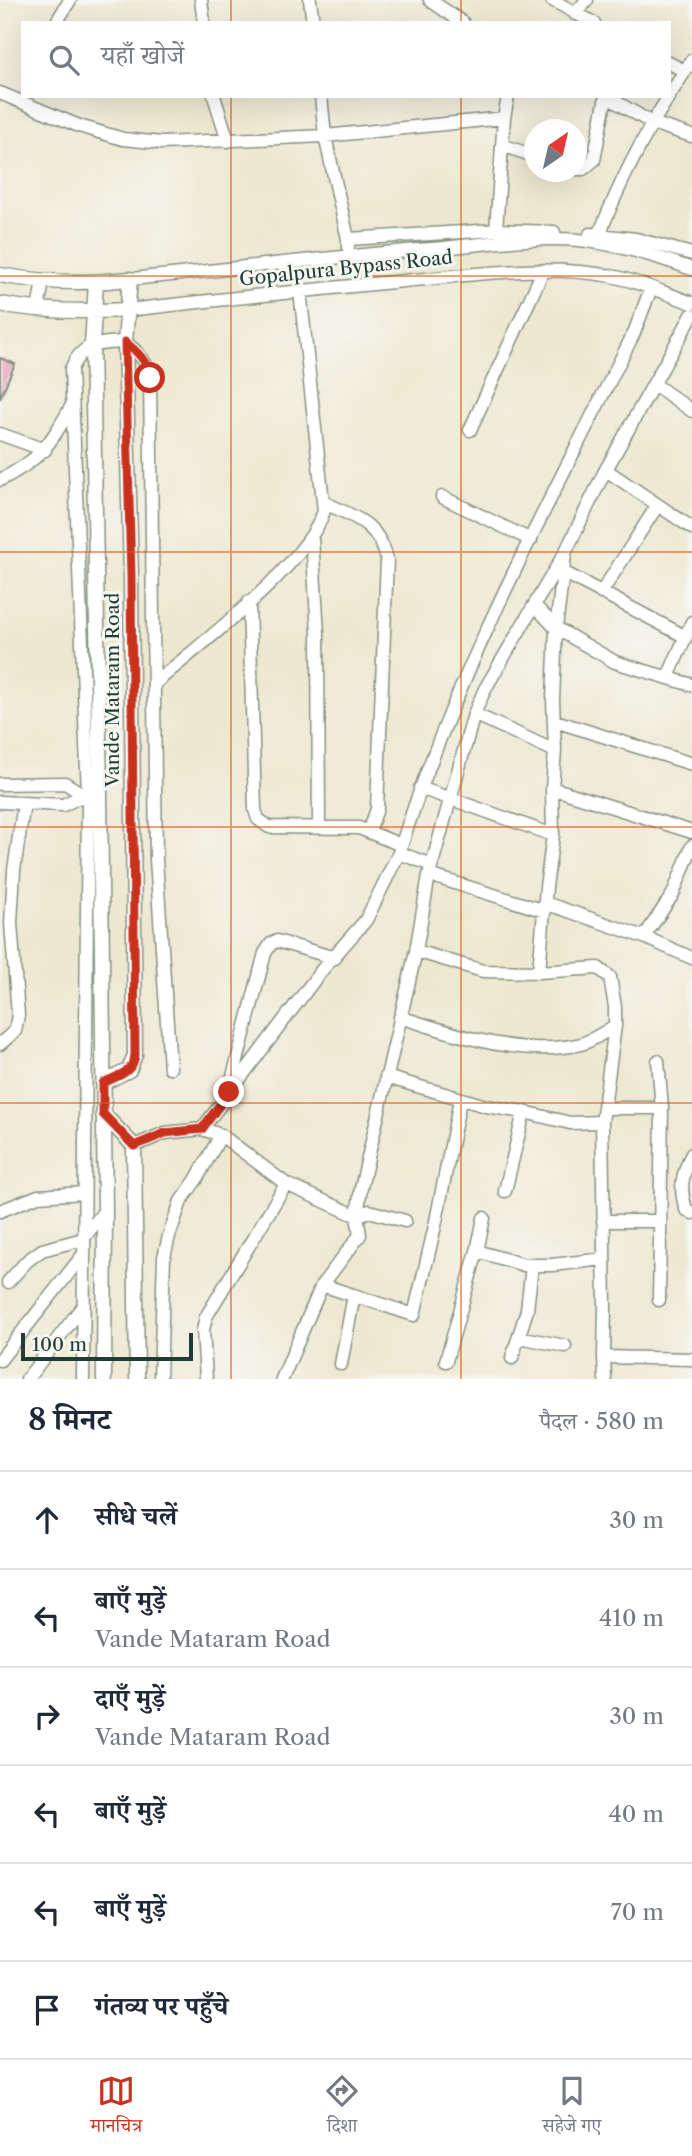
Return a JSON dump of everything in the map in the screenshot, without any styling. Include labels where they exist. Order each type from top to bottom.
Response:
[{"type":"main road","name":"Gopalpura Bypass Road","points":[[0,275],[43,281],[96,283],[130,279]]},
{"type":"main road","name":"Vande Mataram Road","points":[[103,1083],[129,1070],[135,1055],[131,577],[125,342],[130,279]]},
{"type":"main road","name":"Vande Mataram Road","points":[[96,283],[92,344],[91,794],[103,1083],[104,1379]]},
{"type":"main road","name":"Gopalpura Bypass Road","points":[[0,304],[38,310],[128,310]]},
{"type":"main road","points":[[103,1114],[134,1146],[138,1378]]},
{"type":"street","points":[[58,21],[70,0]]},
{"type":"street","points":[[201,0],[204,21]]},
{"type":"street","points":[[310,0],[313,21]]},
{"type":"street","points":[[430,0],[460,21]]},
{"type":"street","points":[[552,0],[590,21]]},
{"type":"street","points":[[575,14],[587,0]]},
{"type":"street","points":[[671,93],[688,66]]},
{"type":"street","points":[[0,93],[79,126],[123,139],[162,143],[326,136],[504,118]]},
{"type":"street","points":[[215,98],[228,141]]},
{"type":"street","points":[[321,98],[326,136],[348,239],[348,256]]},
{"type":"street","points":[[496,230],[508,98]]},
{"type":"street","points":[[587,166],[594,160],[606,98]]},
{"type":"street","points":[[610,98],[652,122],[692,136]]},
{"type":"street","points":[[599,235],[615,195],[652,122],[668,98]]},
{"type":"street","points":[[502,145],[524,153]]},
{"type":"street","points":[[348,239],[496,230],[636,239],[692,254]]},
{"type":"street","name":"Gopalpura Bypass Road","points":[[130,279],[545,239],[580,240],[657,256],[692,269]]},
{"type":"street","points":[[470,430],[543,271]]},
{"type":"street","name":"Gopalpura Bypass Road","points":[[128,310],[489,273],[543,271],[612,276],[692,303]]},
{"type":"street","points":[[38,310],[43,281]]},
{"type":"street","points":[[202,1129],[321,971],[366,920],[400,849],[420,788],[462,684],[634,333],[651,288]]},
{"type":"street","points":[[154,684],[249,602],[312,539],[324,512],[300,291]]},
{"type":"street","points":[[282,1379],[323,1285],[360,1236],[357,1216],[416,951],[430,870],[474,714],[485,689],[566,551],[606,470],[692,314]]},
{"type":"street","points":[[83,1379],[83,1193],[91,794],[71,369],[75,359],[92,344],[125,342],[141,354],[150,378],[156,859],[170,1068]]},
{"type":"street","points":[[654,384],[692,411]]},
{"type":"street","points":[[0,480],[20,470],[45,450],[71,407]]},
{"type":"street","points":[[0,434],[45,450]]},
{"type":"street","points":[[606,470],[692,528]]},
{"type":"street","points":[[442,497],[531,540]]},
{"type":"street","points":[[323,502],[356,517],[374,531],[383,542],[387,559],[377,809],[369,831]]},
{"type":"street","points":[[601,593],[657,506]]},
{"type":"street","points":[[312,539],[318,633],[319,827]]},
{"type":"street","points":[[539,972],[553,835],[556,628],[566,551]]},
{"type":"street","points":[[565,573],[686,637]]},
{"type":"street","points":[[249,602],[255,810],[262,823],[269,827],[359,828],[369,831],[430,870],[644,937],[692,957]]},
{"type":"street","points":[[534,605],[556,628],[615,662],[692,685]]},
{"type":"street","points":[[668,677],[692,622]]},
{"type":"street","points":[[474,714],[555,751]]},
{"type":"street","points":[[555,720],[692,764]]},
{"type":"street","points":[[0,784],[65,783],[91,794]]},
{"type":"street","points":[[420,788],[553,835]]},
{"type":"street","points":[[552,789],[692,832]]},
{"type":"street","points":[[0,802],[63,804],[91,794]]},
{"type":"street","points":[[0,1044],[15,1031],[18,1015],[11,923],[17,836],[24,803]]},
{"type":"street","points":[[644,937],[673,894],[692,846]]},
{"type":"street","points":[[229,1092],[264,953],[271,944],[277,942],[335,958]]},
{"type":"street","points":[[416,951],[483,971],[539,972],[598,968],[610,977],[615,1026],[602,1122],[605,1379]]},
{"type":"street","points":[[400,1017],[467,1039],[545,1049],[583,1044],[615,1026]]},
{"type":"street","points":[[658,1061],[662,1108],[659,1300]]},
{"type":"street","points":[[386,1077],[486,1106],[570,1123],[602,1122]]},
{"type":"street","points":[[323,1285],[414,1315],[460,1100]]},
{"type":"street","points":[[604,1108],[662,1108]]},
{"type":"street","points":[[505,1191],[524,1112]]},
{"type":"street","points":[[134,1146],[165,1133],[202,1129],[221,1135],[286,1184],[357,1216],[369,1211],[405,1220]]},
{"type":"street","points":[[160,1379],[164,1257],[169,1236],[181,1201],[221,1135]]},
{"type":"street","points":[[692,1154],[685,1169],[681,1194],[686,1209],[692,1213]]},
{"type":"street","points":[[206,1379],[203,1331],[206,1317],[286,1184]]},
{"type":"street","points":[[0,1211],[38,1196],[83,1193]]},
{"type":"street","points":[[8,1282],[27,1261],[42,1250],[83,1239],[105,1210]]},
{"type":"street","points":[[446,1361],[484,1218]]},
{"type":"street","points":[[603,1221],[659,1221]]},
{"type":"street","points":[[477,1251],[524,1265],[604,1259]]},
{"type":"street","points":[[0,1360],[83,1255]]},
{"type":"street","points":[[512,1358],[527,1310],[532,1265]]},
{"type":"street","points":[[341,1364],[354,1295]]},
{"type":"street","points":[[27,1379],[83,1306]]},
{"type":"street","points":[[519,1337],[565,1346]]},
{"type":"street","points":[[604,1357],[692,1359]]},
{"type":"building","points":[[0,358],[15,364],[0,398]]},
{"type":"route","points":[[150,378],[141,354],[125,342],[131,577],[135,1055],[129,1070],[103,1083],[103,1114],[134,1146],[165,1133],[202,1129],[229,1092]]}]
